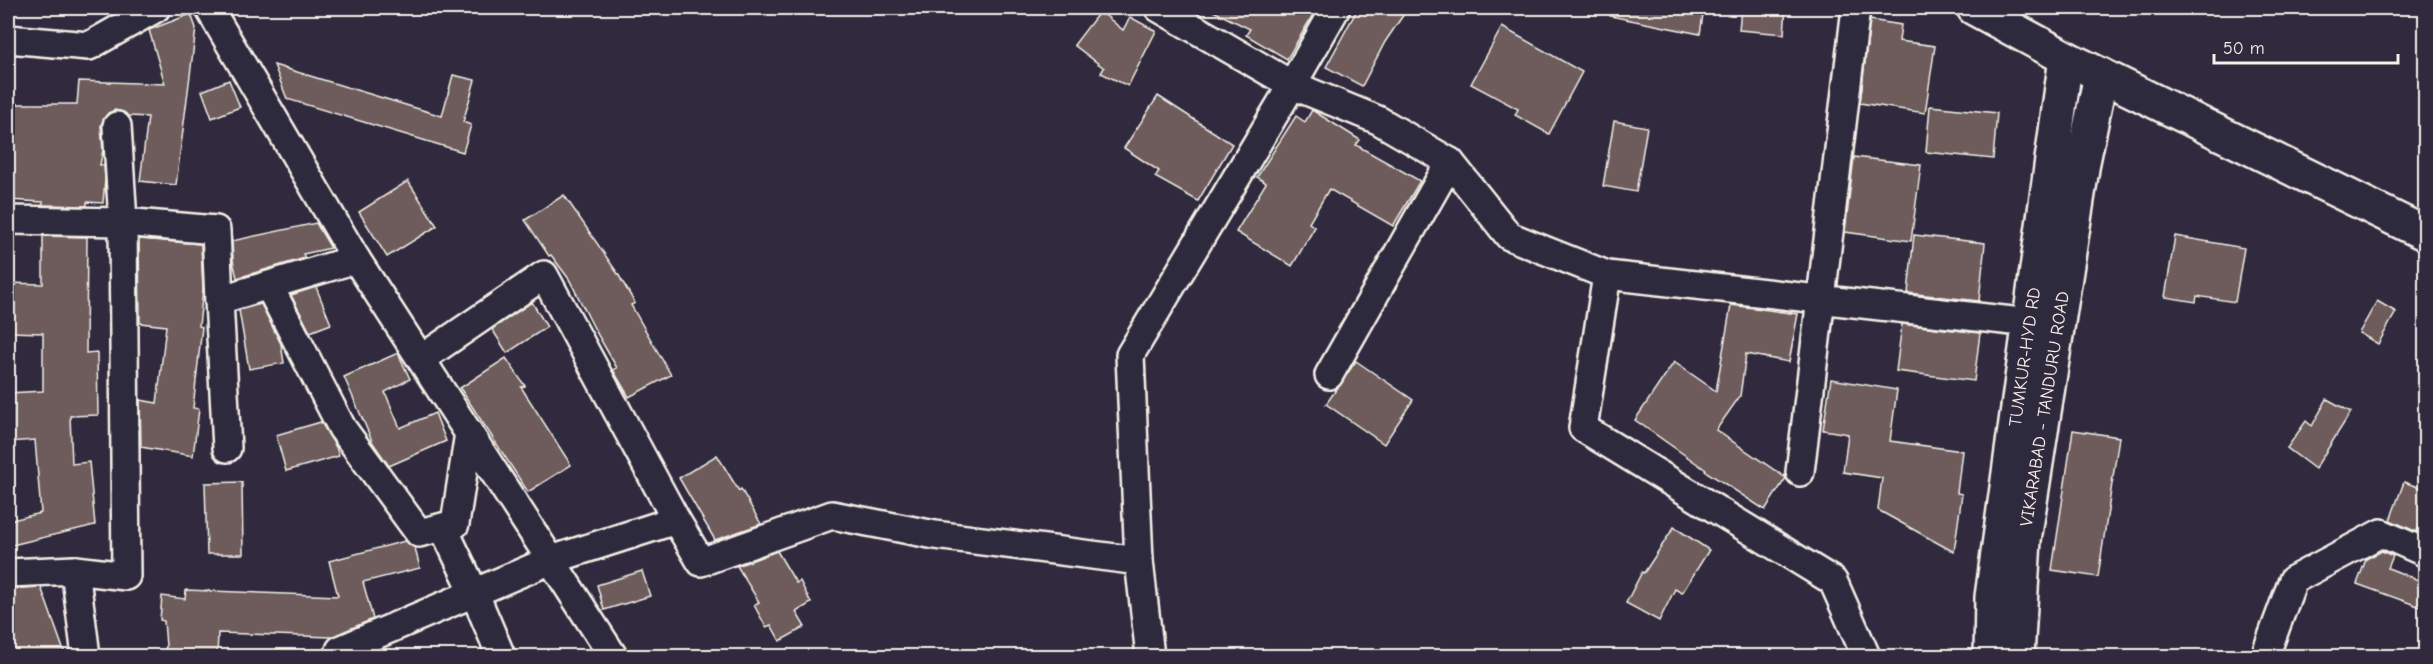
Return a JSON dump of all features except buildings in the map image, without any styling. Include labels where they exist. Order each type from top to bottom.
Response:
[{"type":"main road","points":[[1974,8],[2066,58],[2426,234]]},
{"type":"main road","name":"TUMKUR-HYD RD","points":[[1991,657],[1992,597],[2066,58]]},
{"type":"main road","name":"VIKARABAD - TANDURU ROAD","points":[[2017,657],[2024,540],[2083,162],[2101,75]]},
{"type":"street","points":[[8,39],[89,46],[156,8]]},
{"type":"street","points":[[209,8],[356,259],[614,657]]},
{"type":"street","points":[[1159,8],[1292,85],[1378,120],[1450,162],[1509,236],[1607,275],[2030,323]]},
{"type":"street","points":[[1150,657],[1139,561],[1130,355],[1336,8]]},
{"type":"street","points":[[1800,472],[1856,8]]},
{"type":"street","points":[[8,573],[75,570],[126,576],[123,222],[117,126]]},
{"type":"street","points":[[1329,375],[1450,162]]},
{"type":"street","points":[[8,220],[123,222],[216,230],[227,448]]},
{"type":"street","points":[[219,300],[356,259]]},
{"type":"street","points":[[421,359],[544,274],[676,520],[701,562],[832,514],[935,535],[1139,561]]},
{"type":"street","points":[[1607,275],[1583,428],[1833,581],[1866,657]]},
{"type":"street","points":[[269,286],[342,428],[420,533],[455,524],[469,433]]},
{"type":"street","points":[[340,650],[551,560],[676,520]]},
{"type":"street","points":[[443,527],[474,592],[501,657]]},
{"type":"street","points":[[2265,657],[2293,580],[2381,533],[2426,553]]},
{"type":"street","points":[[75,570],[86,657]]}]
